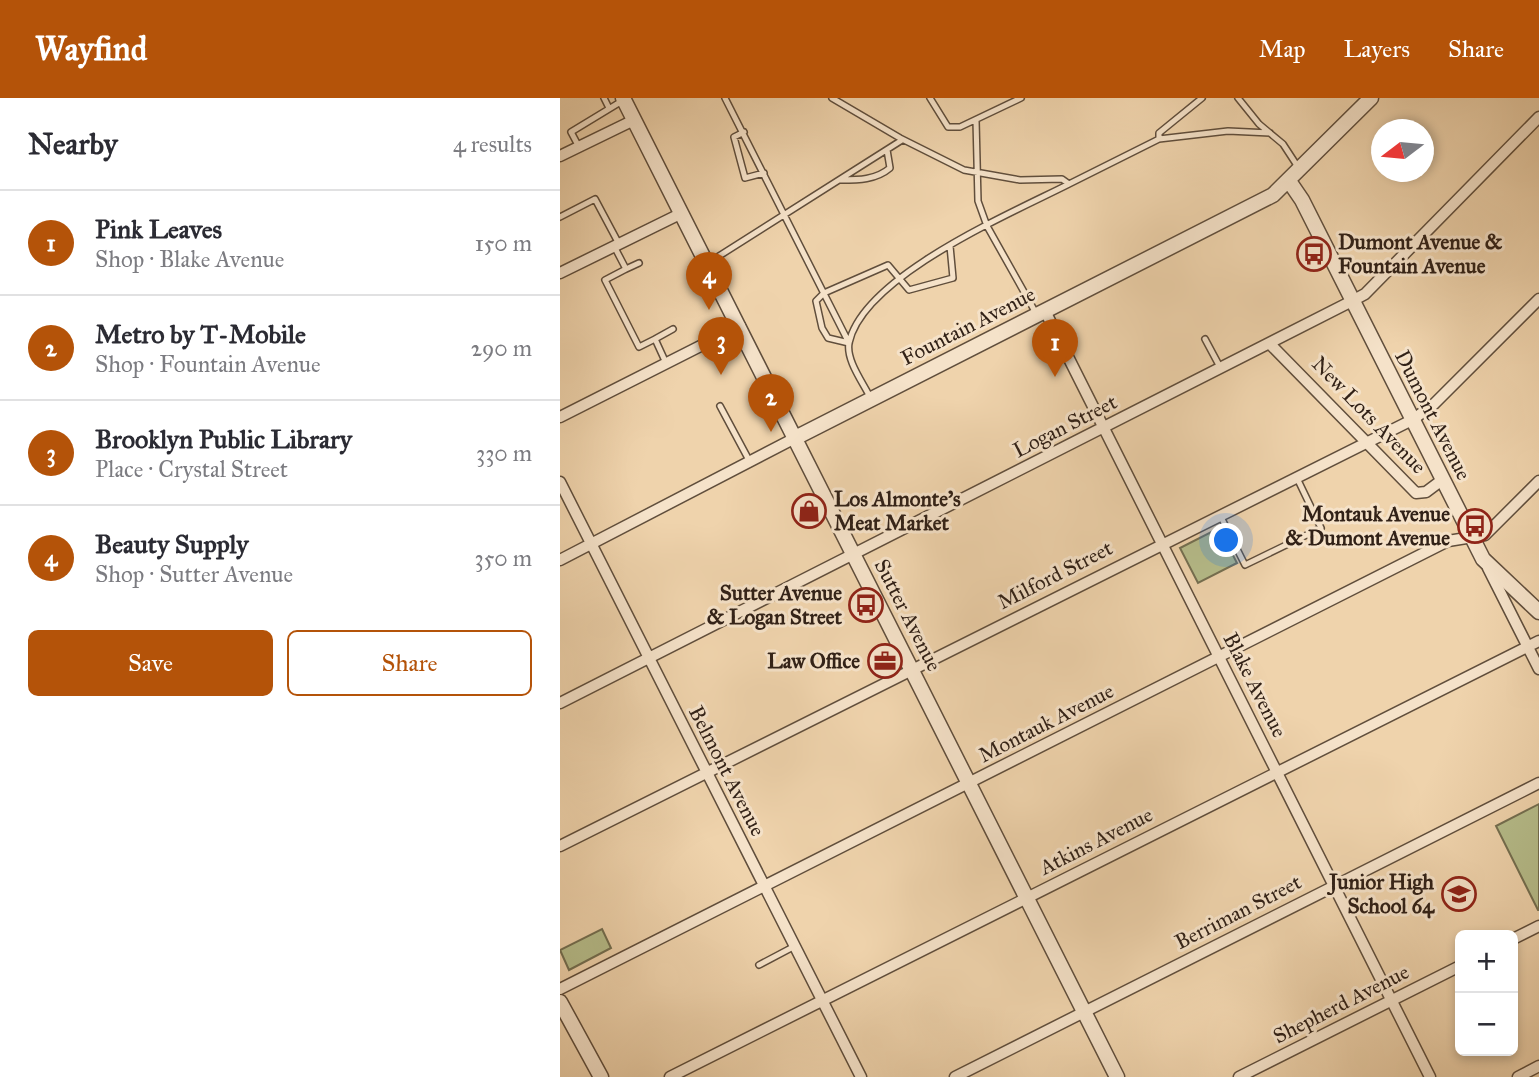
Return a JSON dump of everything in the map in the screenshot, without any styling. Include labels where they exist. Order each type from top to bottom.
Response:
[{"type":"street","name":"Fountain Avenue","points":[[560,560],[1273,195],[1371,98]]},
{"type":"street","name":"Sutter Avenue","points":[[624,99],[1117,1077]]},
{"type":"street","name":"Logan Street","points":[[560,703],[1271,345],[1352,301],[1365,293],[1539,117]]},
{"type":"street","points":[[560,156],[634,120]]},
{"type":"street","name":"Dumont Avenue","points":[[1289,181],[1302,200],[1539,669]]},
{"type":"street","points":[[560,273],[682,213]]},
{"type":"street","name":"Milford Street","points":[[560,846],[1412,419],[1433,405],[1539,299]]},
{"type":"street","name":"Blake Avenue","points":[[1041,313],[1104,428],[1430,1077]]},
{"type":"street","points":[[560,417],[740,326]]},
{"type":"street","name":"New Lots Avenue","points":[[1271,345],[1416,493],[1426,492],[1443,480]]},
{"type":"street","name":"Montauk Avenue","points":[[560,989],[1448,541],[1485,535],[1539,481]]},
{"type":"street","name":"Belmont Avenue","points":[[560,482],[861,1077]]},
{"type":"street","points":[[1483,559],[1539,612]]},
{"type":"street","name":"Atkins Avenue","points":[[670,1077],[1539,641]]},
{"type":"street","name":"Berriman Street","points":[[955,1077],[1539,783]]},
{"type":"street","points":[[1518,936],[1539,926]]},
{"type":"street","name":"Shepherd Avenue","points":[[1239,1077],[1455,968]]},
{"type":"street","points":[[560,1002],[601,1077]]},
{"type":"street","points":[[1518,1077],[1539,1066]]},
{"type":"lane","points":[[604,98],[609,108]]},
{"type":"lane","points":[[736,98],[726,99],[849,343],[851,360],[871,399]]},
{"type":"lane","points":[[832,98],[902,140],[952,165],[1020,180],[1062,179],[1069,184]]},
{"type":"lane","points":[[930,98],[948,127],[960,127],[1021,98]]},
{"type":"lane","points":[[1158,139],[1159,133],[1202,98]]},
{"type":"lane","points":[[1238,98],[1283,144],[1300,170]]},
{"type":"lane","points":[[579,147],[570,131],[624,99]]},
{"type":"lane","points":[[976,120],[978,201],[987,226],[1041,313]]},
{"type":"lane","points":[[849,343],[870,303],[899,278],[987,226],[1158,139],[1228,131],[1270,133]]},
{"type":"lane","points":[[744,132],[734,137],[745,178],[764,173]]},
{"type":"lane","points":[[708,263],[902,140]]},
{"type":"lane","points":[[841,180],[864,180],[886,172],[890,168],[887,150]]},
{"type":"lane","points":[[560,217],[595,199],[626,269]]},
{"type":"lane","points":[[849,343],[828,338],[822,328],[816,301],[824,293],[888,265],[909,290],[953,278],[950,246]]},
{"type":"lane","points":[[639,263],[605,280],[639,347],[673,329]]},
{"type":"lane","points":[[654,339],[666,363]]},
{"type":"lane","points":[[1205,339],[1221,370]]},
{"type":"lane","points":[[720,406],[750,462]]},
{"type":"lane","points":[[1219,514],[1245,565],[1321,528],[1296,476]]},
{"type":"lane","points":[[758,965],[795,946]]},
{"type":"green space","points":[[1219,528],[1237,563],[1198,583],[1180,548]]},
{"type":"green space","points":[[1539,804],[1539,910],[1538,910],[1496,826]]},
{"type":"green space","points":[[602,929],[611,948],[569,970],[560,950]]},
{"type":"place","name":"Dumont Avenue & Fountain Avenue","points":[[1314,254]]},
{"type":"place","name":"Beauty Supply","points":[[709,310]]},
{"type":"place","name":"Brooklyn Public Library","points":[[721,375]]},
{"type":"place","name":"Pink Leaves","points":[[1055,377]]},
{"type":"place","name":"Metro by T-Mobile","points":[[771,432]]},
{"type":"place","name":"Los Almonte's Meat Market","points":[[809,511]]},
{"type":"place","name":"Montauk Avenue & Dumont Avenue","points":[[1475,526]]},
{"type":"place","name":"Sutter Avenue & Logan Street","points":[[866,605]]},
{"type":"place","name":"Law Office","points":[[885,661]]},
{"type":"place","name":"Junior High School 64","points":[[1459,894]]}]
